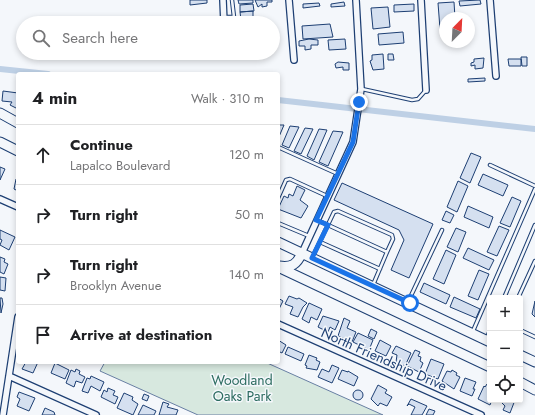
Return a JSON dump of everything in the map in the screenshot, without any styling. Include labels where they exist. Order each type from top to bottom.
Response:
[{"type":"main road","points":[[0,112],[16,123]]},
{"type":"main road","points":[[0,117],[16,123]]},
{"type":"main road","points":[[0,142],[16,149]]},
{"type":"main road","points":[[280,243],[487,341]]},
{"type":"main road","points":[[280,267],[292,266],[298,263],[302,253]]},
{"type":"main road","points":[[280,268],[488,367]]},
{"type":"main road","points":[[523,356],[535,362]]},
{"type":"main road","points":[[523,383],[535,388]]},
{"type":"street","points":[[222,0],[224,16]]},
{"type":"street","points":[[289,0],[294,60]]},
{"type":"street","points":[[302,253],[353,142],[361,88],[356,0]]},
{"type":"street","points":[[421,0],[426,90]]},
{"type":"street","points":[[490,0],[496,76]]},
{"type":"street","points":[[0,199],[16,206]]},
{"type":"street","name":"North Friendship Drive","points":[[280,325],[481,415]]},
{"type":"street","points":[[2,415],[16,330]]},
{"type":"street","points":[[9,376],[96,415]]},
{"type":"lane","points":[[232,0],[234,16]]},
{"type":"lane","points":[[361,88],[412,100],[418,98],[426,90]]},
{"type":"lane","points":[[280,148],[338,174]]},
{"type":"lane","points":[[472,334],[535,188],[490,165]]},
{"type":"lane","points":[[280,194],[286,180],[290,179],[327,196]]},
{"type":"lane","points":[[312,258],[334,212],[338,212],[392,235],[393,239],[372,286]]},
{"type":"lane","points":[[316,220],[387,252]]},
{"type":"lane","points":[[280,224],[310,236]]},
{"type":"lane","points":[[505,295],[535,225]]},
{"type":"lane","points":[[408,302],[442,230]]},
{"type":"lane","points":[[320,242],[380,269]]},
{"type":"lane","points":[[519,295],[535,261]]},
{"type":"lane","points":[[522,331],[535,337]]},
{"type":"green space","name":"Woodland Oaks Park","points":[[104,364],[269,364],[383,415],[198,415],[100,371]]},
{"type":"building","points":[[190,0],[207,0],[207,3],[190,5]]},
{"type":"building","points":[[238,0],[253,0],[253,3],[239,4]]},
{"type":"building","points":[[255,0],[272,0],[272,2],[267,2],[267,6],[262,7],[262,4],[258,7]]},
{"type":"building","points":[[480,0],[481,4],[460,6],[459,1]]},
{"type":"building","points":[[344,2],[345,6],[331,7],[331,4]]},
{"type":"building","points":[[454,2],[455,12],[439,12],[439,16],[438,3]]},
{"type":"building","points":[[319,3],[320,6],[303,8],[303,4]]},
{"type":"building","points":[[253,4],[254,11],[240,12],[240,5]]},
{"type":"building","points":[[414,4],[414,11],[394,12],[394,5]]},
{"type":"building","points":[[388,7],[390,27],[373,29],[371,8]]},
{"type":"building","points":[[253,11],[253,16],[240,16],[240,12]]},
{"type":"building","points":[[330,24],[333,37],[303,39],[302,26]]},
{"type":"building","points":[[403,32],[404,43],[379,45],[378,34]]},
{"type":"building","points":[[309,39],[318,40],[318,45],[311,45],[311,49],[305,50],[305,46],[299,46],[299,41]]},
{"type":"building","points":[[345,39],[346,49],[329,50],[328,40]]},
{"type":"building","points":[[383,54],[384,69],[373,70],[370,61],[372,60],[372,55]]},
{"type":"building","points":[[388,54],[393,54],[394,60],[388,60]]},
{"type":"building","points":[[521,57],[527,57],[527,66],[522,66]]},
{"type":"building","points":[[484,58],[483,68],[475,69],[475,65],[471,66],[474,59]]},
{"type":"building","points":[[508,59],[521,59],[521,66],[509,66]]},
{"type":"building","points":[[338,62],[349,63],[349,70],[343,70],[343,67],[336,68],[335,64]]},
{"type":"building","points":[[485,78],[485,81],[468,82],[468,79]]},
{"type":"building","points":[[3,91],[16,93],[16,108],[10,105],[12,102],[2,101]]},
{"type":"building","points":[[280,125],[284,125],[280,134]]},
{"type":"building","points":[[290,126],[299,127],[289,148],[282,145]]},
{"type":"building","points":[[305,128],[313,129],[301,154],[294,151]]},
{"type":"building","points":[[319,129],[327,130],[314,160],[307,156]]},
{"type":"building","points":[[333,131],[343,132],[328,166],[319,162]]},
{"type":"building","points":[[471,153],[481,157],[470,183],[460,178]]},
{"type":"building","points":[[0,167],[5,169],[0,180]]},
{"type":"building","points":[[483,174],[508,185],[503,196],[478,185]]},
{"type":"building","points":[[16,179],[16,190],[14,189]]},
{"type":"building","points":[[458,181],[468,186],[457,212],[447,207]]},
{"type":"building","points":[[342,183],[433,224],[409,278],[391,270],[404,240],[399,230],[334,200]]},
{"type":"building","points":[[297,186],[305,190],[300,200],[308,206],[301,218],[280,210],[280,205],[284,196],[288,198],[289,194],[293,196]]},
{"type":"building","points":[[512,197],[521,201],[510,227],[500,223]]},
{"type":"building","points":[[468,206],[493,217],[489,228],[464,217]]},
{"type":"building","points":[[446,211],[454,215],[450,223],[442,220]]},
{"type":"building","points":[[499,226],[509,230],[497,256],[487,252]]},
{"type":"building","points":[[456,228],[466,232],[458,252],[447,247]]},
{"type":"building","points":[[0,230],[15,237],[9,250],[0,245],[2,240],[0,239]]},
{"type":"building","points":[[468,248],[494,260],[489,270],[463,258]]},
{"type":"building","points":[[446,250],[456,255],[444,284],[433,279]]},
{"type":"building","points":[[0,257],[5,259],[4,262],[8,264],[4,274],[0,272]]},
{"type":"building","points":[[479,270],[489,274],[478,300],[468,296]]},
{"type":"building","points":[[0,277],[6,278],[5,291],[0,290]]},
{"type":"building","points":[[424,283],[450,295],[446,304],[420,292]]},
{"type":"building","points":[[289,296],[297,299],[299,298],[307,303],[303,307],[298,317],[290,314],[293,307],[285,304]]},
{"type":"building","points":[[454,297],[480,309],[476,318],[450,307]]},
{"type":"building","points":[[0,298],[2,298],[3,304],[1,313]]},
{"type":"building","points":[[280,299],[283,301],[280,307]]},
{"type":"building","points":[[535,301],[535,317],[532,314]]},
{"type":"building","points":[[309,303],[322,309],[317,320],[311,317],[309,323],[302,319]]},
{"type":"building","points":[[323,316],[339,321],[335,330],[330,327],[328,332],[318,327]]},
{"type":"building","points":[[344,318],[350,321],[347,328],[356,332],[352,342],[338,336]]},
{"type":"building","points":[[371,329],[377,332],[374,339],[368,336]]},
{"type":"building","points":[[358,333],[373,340],[369,350],[353,342]]},
{"type":"building","points":[[380,340],[391,346],[386,356],[375,351]]},
{"type":"building","points":[[280,341],[286,345],[282,353],[280,352]]},
{"type":"building","points":[[396,346],[411,353],[405,366],[396,362],[397,355],[392,353]]},
{"type":"building","points":[[288,347],[304,354],[301,361],[285,354]]},
{"type":"building","points":[[415,350],[420,352],[418,356],[421,357],[420,361],[423,363],[419,372],[407,366]]},
{"type":"building","points":[[309,355],[317,358],[316,360],[320,362],[317,370],[306,368],[307,366],[305,365]]},
{"type":"building","points":[[431,359],[444,364],[438,379],[425,374]]},
{"type":"building","points":[[25,364],[37,364],[33,373],[22,369]]},
{"type":"building","points":[[55,364],[69,370],[65,379],[51,373]]},
{"type":"building","points":[[332,365],[339,368],[332,383],[318,377],[322,369],[329,372]]},
{"type":"building","points":[[76,369],[80,371],[79,374],[85,377],[82,383],[76,381],[74,387],[66,383],[71,370],[75,372]]},
{"type":"building","points":[[342,370],[348,371],[358,377],[354,386],[338,379]]},
{"type":"building","points":[[452,370],[460,377],[454,389],[442,381],[447,371],[451,372]]},
{"type":"building","points":[[91,376],[104,382],[100,391],[91,386],[88,393],[82,391],[87,378],[90,379]]},
{"type":"building","points":[[465,378],[476,382],[472,396],[460,391]]},
{"type":"building","points":[[487,384],[487,403],[491,403],[490,405],[478,399],[484,386],[485,387]]},
{"type":"building","points":[[378,385],[387,390],[385,393],[392,397],[387,406],[380,403],[378,406],[371,399]]},
{"type":"building","points":[[108,388],[115,391],[113,395],[118,397],[115,404],[101,397],[104,390],[107,392]]},
{"type":"building","points":[[356,390],[360,390],[362,391],[362,399],[356,400],[353,397],[353,393]]},
{"type":"building","points":[[19,392],[35,398],[29,411],[17,406],[20,399],[17,397]]},
{"type":"building","points":[[124,393],[133,397],[132,400],[138,404],[133,415],[117,408]]},
{"type":"building","points":[[144,394],[149,396],[147,401],[142,399]]},
{"type":"building","points":[[411,399],[427,406],[422,415],[411,415],[415,407],[409,404],[407,406]]},
{"type":"building","points":[[163,402],[169,404],[167,407],[178,410],[176,415],[159,415]]},
{"type":"building","points":[[502,403],[514,403],[510,413],[503,410],[505,406]]},
{"type":"building","points":[[143,405],[156,411],[154,415],[138,415]]},
{"type":"building","points":[[45,408],[54,412],[55,415],[42,415]]},
{"type":"building","points":[[429,409],[435,411],[433,415],[426,415]]},
{"type":"waterway","points":[[0,69],[29,72]]},
{"type":"waterway","points":[[280,100],[535,129]]},
{"type":"route","points":[[359,102],[353,142],[316,220],[328,225],[312,258],[410,303]]}]
